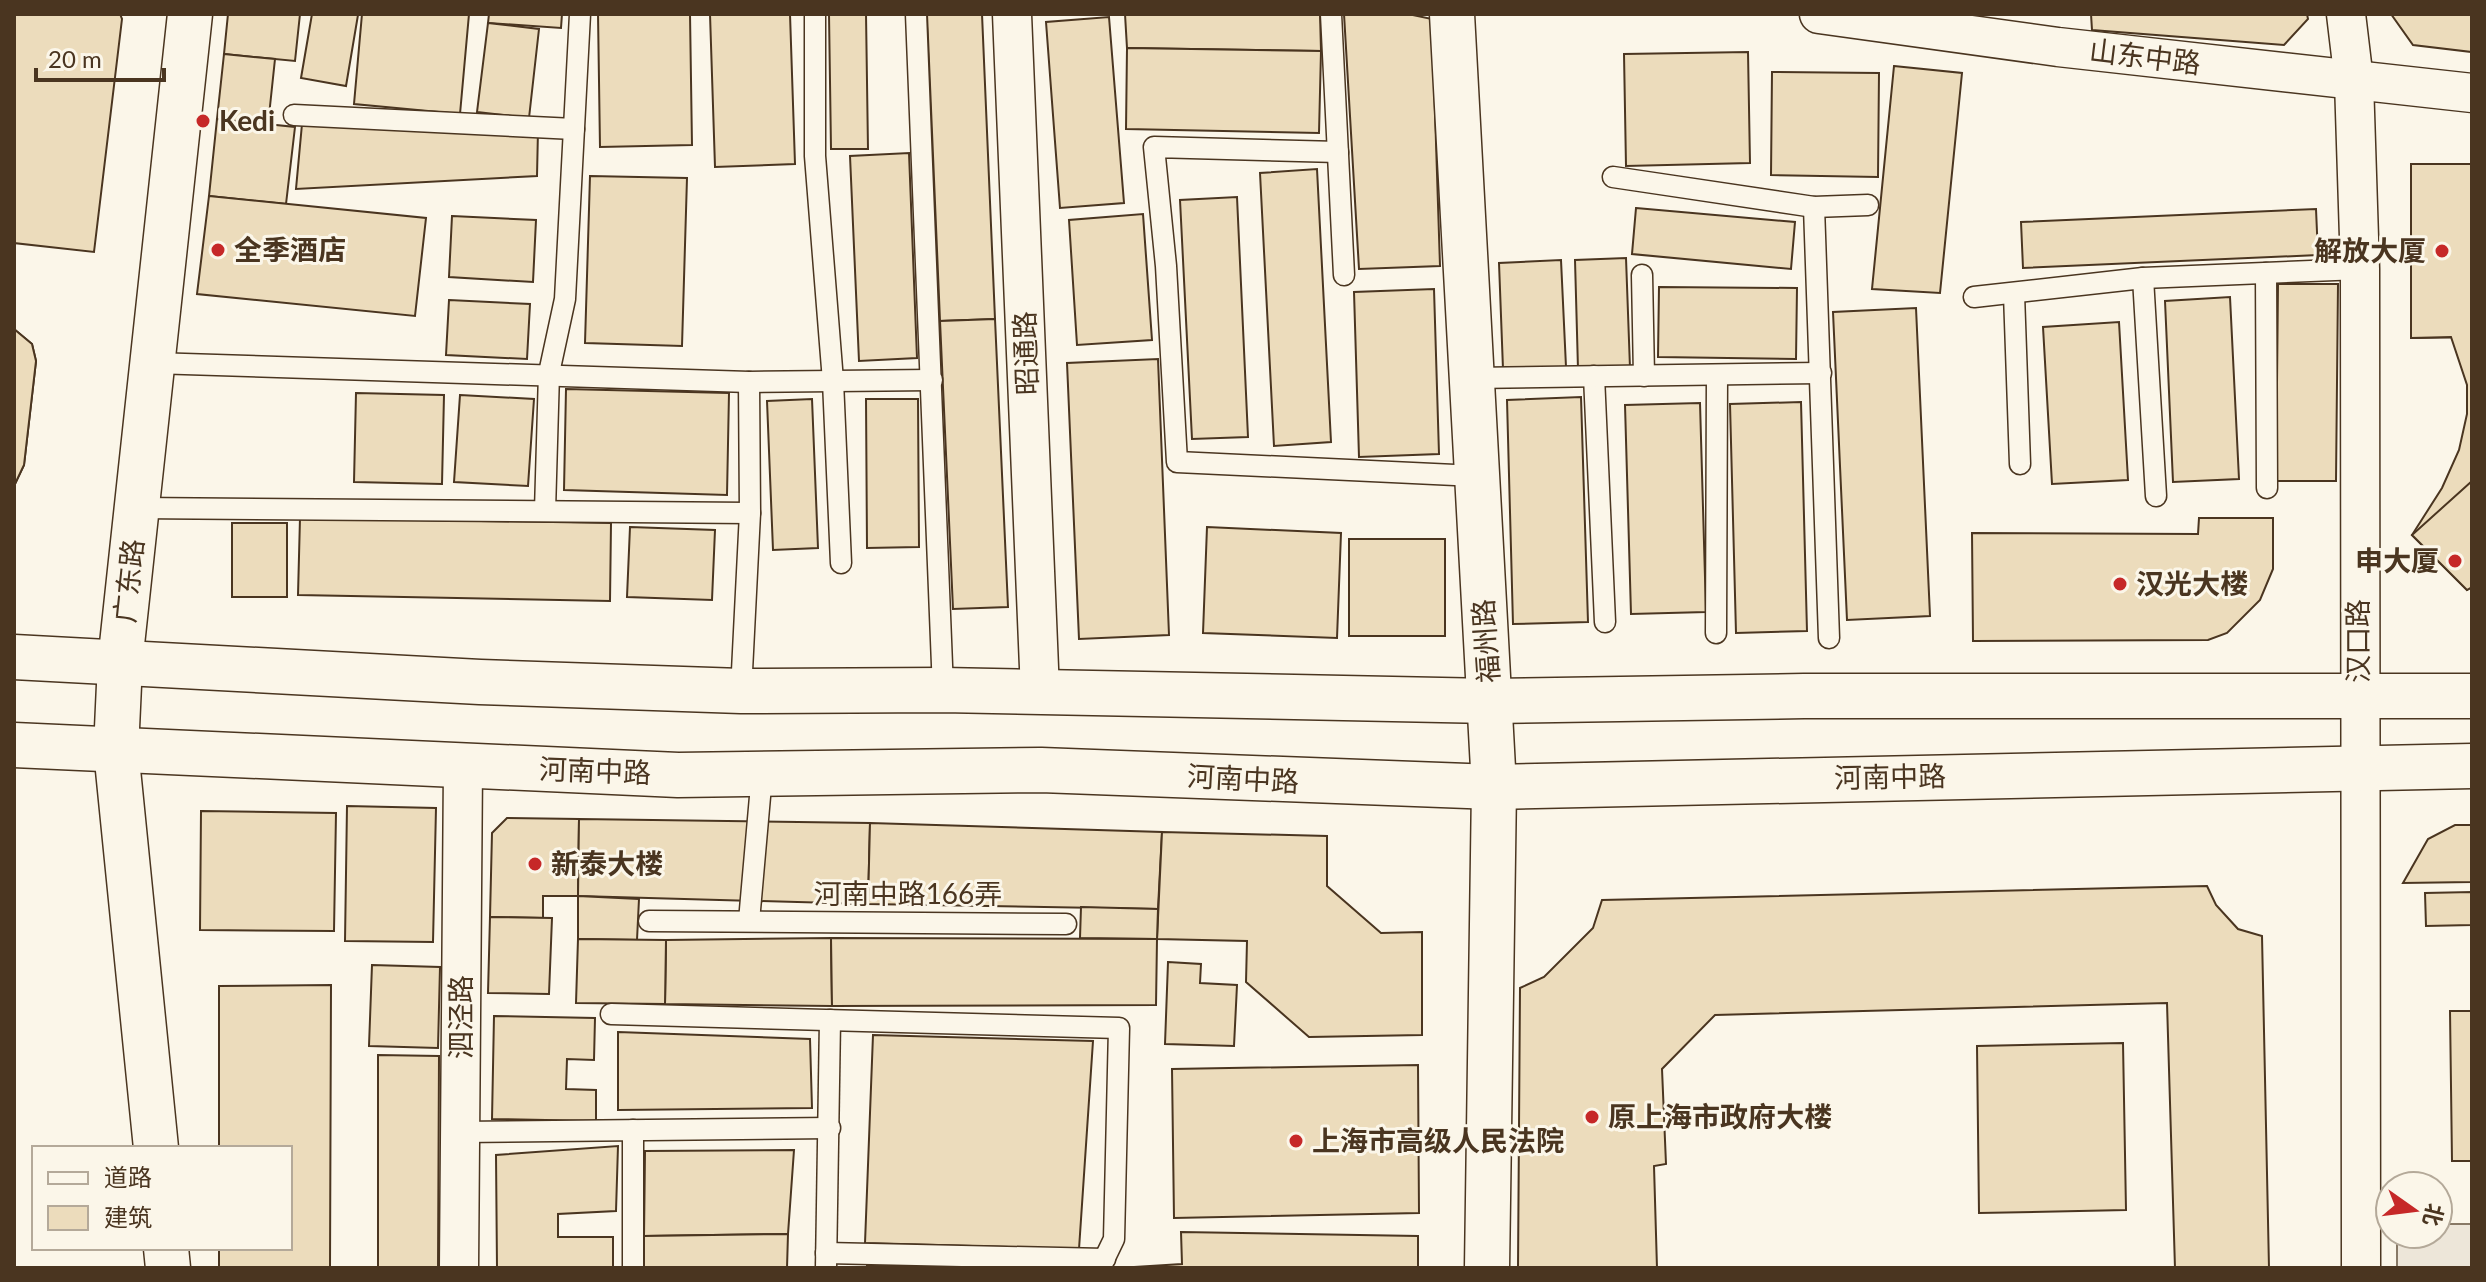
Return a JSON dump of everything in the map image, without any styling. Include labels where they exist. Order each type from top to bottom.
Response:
[{"type":"main road","name":"广东路","points":[[156,1146],[116,750],[120,663],[190,14]]},
{"type":"main road","name":"福州路","points":[[1452,14],[1494,787],[1487,1268]]},
{"type":"main road","points":[[14,657],[741,691],[943,690],[1490,701],[1804,696],[2472,696]]},
{"type":"main road","name":"河南中路","points":[[14,745],[678,775],[1041,770],[1494,787],[2358,766],[2472,766]]},
{"type":"street","name":"昭通路","points":[[1012,14],[1040,692]]},
{"type":"street","name":"山东中路","points":[[1819,14],[2472,93]]},
{"type":"street","name":"汉口路","points":[[2346,14],[2354,81],[2360,269],[2358,766],[2361,1268]]},
{"type":"street","name":"泗泾路","points":[[459,1268],[463,766]]},
{"type":"lane","points":[[545,511],[549,373],[565,299],[580,14]]},
{"type":"lane","points":[[815,14],[815,156],[833,381],[841,563]]},
{"type":"lane","points":[[916,14],[943,690]]},
{"type":"lane","points":[[1331,14],[1344,275]]},
{"type":"lane","points":[[294,115],[574,129]]},
{"type":"lane","points":[[1338,152],[1154,147],[1166,266],[1177,462],[1476,476]]},
{"type":"lane","points":[[1613,177],[1814,207],[1868,205]]},
{"type":"lane","points":[[1814,207],[1829,638]]},
{"type":"lane","points":[[1974,297],[2143,278],[2360,269]]},
{"type":"lane","points":[[2266,273],[2267,488]]},
{"type":"lane","points":[[1642,275],[1644,376]]},
{"type":"lane","points":[[2143,278],[2156,496]]},
{"type":"lane","points":[[2014,294],[2020,464]]},
{"type":"lane","points":[[153,363],[549,373],[749,382],[932,380]]},
{"type":"lane","points":[[1472,378],[1821,373]]},
{"type":"lane","points":[[1716,633],[1717,375]]},
{"type":"lane","points":[[1594,376],[1605,622]]},
{"type":"lane","points":[[741,691],[750,513],[749,382]]},
{"type":"lane","points":[[137,508],[750,513]]},
{"type":"lane","points":[[749,921],[762,774]]},
{"type":"lane","name":"河南中路166弄","points":[[649,921],[1066,924]]},
{"type":"lane","points":[[611,1014],[830,1020],[1119,1028],[1114,1239],[1102,1264],[826,1260],[830,1020]]},
{"type":"lane","points":[[460,1132],[830,1128]]},
{"type":"lane","points":[[633,1130],[633,1268]]},
{"type":"shaded area","points":[[2454,1224],[2472,1224],[2472,1268],[2397,1268],[2397,1250],[2454,1250]]},
{"type":"building","points":[[14,14],[120,14],[122,19],[94,252],[14,243]]},
{"type":"building","points":[[228,14],[300,14],[295,61],[224,54]]},
{"type":"building","points":[[312,14],[358,15],[346,86],[301,78]]},
{"type":"building","points":[[362,14],[469,14],[460,114],[354,104]]},
{"type":"building","points":[[489,14],[562,14],[561,28],[488,23]]},
{"type":"building","points":[[598,14],[690,14],[692,145],[600,147]]},
{"type":"building","points":[[710,14],[790,14],[795,164],[715,167]]},
{"type":"building","points":[[829,14],[866,14],[868,149],[831,149]]},
{"type":"building","points":[[927,14],[982,14],[995,319],[940,321]]},
{"type":"building","points":[[1125,14],[1320,14],[1321,51],[1127,48]]},
{"type":"building","points":[[1344,14],[1408,14],[1432,19],[1440,266],[1359,269]]},
{"type":"building","points":[[2091,14],[2307,14],[2308,19],[2284,45],[2092,30]]},
{"type":"building","points":[[2391,14],[2472,14],[2472,52],[2413,45]]},
{"type":"building","points":[[1109,17],[1124,203],[1060,208],[1046,22]]},
{"type":"building","points":[[488,23],[539,29],[529,118],[477,112]]},
{"type":"building","points":[[1127,48],[1321,51],[1319,133],[1126,129]]},
{"type":"building","points":[[1748,52],[1750,163],[1626,166],[1624,54]]},
{"type":"building","points":[[224,54],[275,59],[268,125],[217,119]]},
{"type":"building","points":[[1894,66],[1962,73],[1940,293],[1872,289]]},
{"type":"building","points":[[1772,72],[1879,73],[1878,177],[1771,175]]},
{"type":"building","points":[[217,119],[295,127],[286,204],[209,196]]},
{"type":"building","points":[[302,124],[538,130],[537,176],[296,189]]},
{"type":"building","points":[[909,153],[917,358],[859,361],[850,156]]},
{"type":"building","name":"解放大厦","points":[[2411,164],[2472,164],[2472,337],[2411,338]]},
{"type":"building","name":"解放大厦","points":[[2411,164],[2472,164],[2472,587],[2467,590],[2412,535],[2442,488],[2459,450],[2467,414],[2467,385],[2451,337],[2411,338]]},
{"type":"building","points":[[1317,169],[1331,442],[1274,446],[1260,173]]},
{"type":"building","points":[[590,176],[687,178],[682,346],[585,343]]},
{"type":"building","points":[[209,196],[426,218],[415,316],[197,294]]},
{"type":"building","points":[[1237,197],[1248,437],[1192,439],[1180,200]]},
{"type":"building","points":[[1636,208],[1795,222],[1791,269],[1632,254]]},
{"type":"building","points":[[2316,209],[2318,255],[2023,268],[2021,222]]},
{"type":"building","points":[[1143,214],[1152,340],[1077,345],[1069,220]]},
{"type":"building","points":[[452,216],[536,220],[533,282],[449,277]]},
{"type":"building","points":[[1626,258],[1630,368],[1578,369],[1575,260]]},
{"type":"building","points":[[1561,260],[1566,367],[1503,369],[1499,263]]},
{"type":"building","points":[[2278,284],[2338,284],[2336,481],[2276,481]]},
{"type":"building","points":[[1659,287],[1797,288],[1796,359],[1658,357]]},
{"type":"building","points":[[1434,289],[1439,454],[1359,457],[1354,292]]},
{"type":"building","points":[[2230,297],[2239,479],[2173,482],[2165,301]]},
{"type":"building","points":[[449,300],[530,304],[527,359],[446,355]]},
{"type":"building","points":[[1916,308],[1930,616],[1847,620],[1833,312]]},
{"type":"building","points":[[995,319],[1008,607],[953,609],[940,321]]},
{"type":"building","points":[[2119,322],[2128,480],[2052,484],[2043,327]]},
{"type":"building","points":[[14,329],[32,344],[36,361],[24,465],[14,486]]},
{"type":"building","points":[[14,329],[32,344],[36,361],[24,465],[14,486]]},
{"type":"building","points":[[1158,359],[1169,635],[1079,639],[1067,363]]},
{"type":"building","points":[[566,389],[729,393],[727,495],[564,490]]},
{"type":"building","points":[[356,393],[444,395],[442,484],[354,482]]},
{"type":"building","points":[[460,395],[534,399],[528,486],[454,482]]},
{"type":"building","points":[[1581,397],[1588,622],[1513,624],[1507,400]]},
{"type":"building","points":[[812,399],[818,548],[773,550],[767,401]]},
{"type":"building","points":[[866,399],[918,399],[919,547],[867,548]]},
{"type":"building","points":[[1801,402],[1807,631],[1736,633],[1730,404]]},
{"type":"building","points":[[1700,403],[1706,612],[1631,614],[1625,405]]},
{"type":"building","name":"申大厦","points":[[2472,481],[2472,587],[2467,590],[2412,535]]},
{"type":"building","points":[[300,518],[611,523],[610,601],[298,595]]},
{"type":"building","name":"汉光大楼","points":[[2199,518],[2273,518],[2273,569],[2260,600],[2227,633],[2208,640],[1973,641],[1972,533],[2198,534]]},
{"type":"building","points":[[232,523],[287,523],[287,597],[232,597]]},
{"type":"building","points":[[630,527],[715,530],[712,600],[627,597]]},
{"type":"building","points":[[1207,527],[1341,533],[1337,638],[1203,633]]},
{"type":"building","points":[[1349,539],[1445,539],[1445,636],[1349,636]]},
{"type":"building","points":[[347,806],[436,808],[433,942],[345,941]]},
{"type":"building","points":[[201,811],[336,813],[334,931],[200,930]]},
{"type":"building","name":"新泰大楼","points":[[507,818],[579,819],[578,896],[543,896],[543,918],[490,917],[492,833]]},
{"type":"building","points":[[579,819],[870,823],[868,904],[578,896]]},
{"type":"building","points":[[870,823],[1162,832],[1158,909],[868,904]]},
{"type":"building","points":[[2455,825],[2472,825],[2472,882],[2403,883],[2428,839]]},
{"type":"building","points":[[1162,832],[1327,836],[1327,886],[1381,933],[1422,932],[1422,1035],[1309,1037],[1246,982],[1247,941],[1157,939]]},
{"type":"building","name":"原上海市政府大楼","points":[[2207,886],[2216,905],[2238,929],[2262,936],[2269,1268],[2175,1268],[2167,1003],[1715,1015],[1662,1069],[1666,1164],[1654,1166],[1657,1268],[1518,1268],[1520,988],[1544,977],[1593,928],[1602,900]]},
{"type":"building","points":[[2472,892],[2472,925],[2426,926],[2425,893]]},
{"type":"building","points":[[578,896],[639,899],[637,940],[578,939]]},
{"type":"building","points":[[1081,907],[1158,909],[1157,939],[1080,938]]},
{"type":"building","points":[[490,917],[552,918],[549,994],[488,993]]},
{"type":"building","points":[[831,938],[832,1006],[665,1004],[666,940]]},
{"type":"building","points":[[831,938],[1157,939],[1156,1005],[832,1006]]},
{"type":"building","points":[[578,939],[666,940],[665,1004],[576,1003]]},
{"type":"building","points":[[1168,962],[1201,964],[1200,983],[1237,985],[1234,1046],[1165,1044]]},
{"type":"building","points":[[372,965],[440,967],[438,1048],[369,1046]]},
{"type":"building","points":[[331,985],[330,1268],[219,1268],[219,1250],[292,1250],[292,1146],[219,1146],[219,986]]},
{"type":"building","points":[[2450,1011],[2472,1011],[2472,1161],[2452,1161]]},
{"type":"building","points":[[494,1016],[595,1018],[594,1060],[567,1059],[566,1089],[596,1090],[596,1121],[492,1119]]},
{"type":"building","points":[[618,1032],[810,1039],[812,1108],[618,1110]]},
{"type":"building","points":[[873,1035],[1093,1041],[1079,1249],[865,1243]]},
{"type":"building","points":[[2123,1043],[2126,1210],[1979,1213],[1977,1046]]},
{"type":"building","points":[[378,1055],[439,1056],[438,1268],[378,1268]]},
{"type":"building","name":"上海市高级人民法院","points":[[1418,1065],[1419,1213],[1174,1218],[1172,1069]]},
{"type":"building","points":[[618,1146],[616,1211],[558,1214],[558,1237],[613,1237],[613,1268],[497,1268],[496,1155]]},
{"type":"building","points":[[794,1150],[788,1234],[644,1236],[645,1151]]},
{"type":"building","points":[[1181,1232],[1418,1236],[1418,1268],[1118,1268],[1182,1264]]},
{"type":"building","points":[[788,1234],[787,1268],[644,1268],[644,1236]]},
{"type":"building","points":[[867,1266],[1066,1267],[867,1268]]},
{"type":"place","name":"Kedi","points":[[203,121]]},
{"type":"place","name":"全季酒店","points":[[218,250]]},
{"type":"place","name":"解放大厦","points":[[2442,251]]},
{"type":"place","name":"申大厦","points":[[2455,561]]},
{"type":"place","name":"汉光大楼","points":[[2120,584]]},
{"type":"place","name":"新泰大楼","points":[[535,864]]},
{"type":"place","name":"原上海市政府大楼","points":[[1592,1117]]},
{"type":"place","name":"上海市高级人民法院","points":[[1296,1141]]}]
